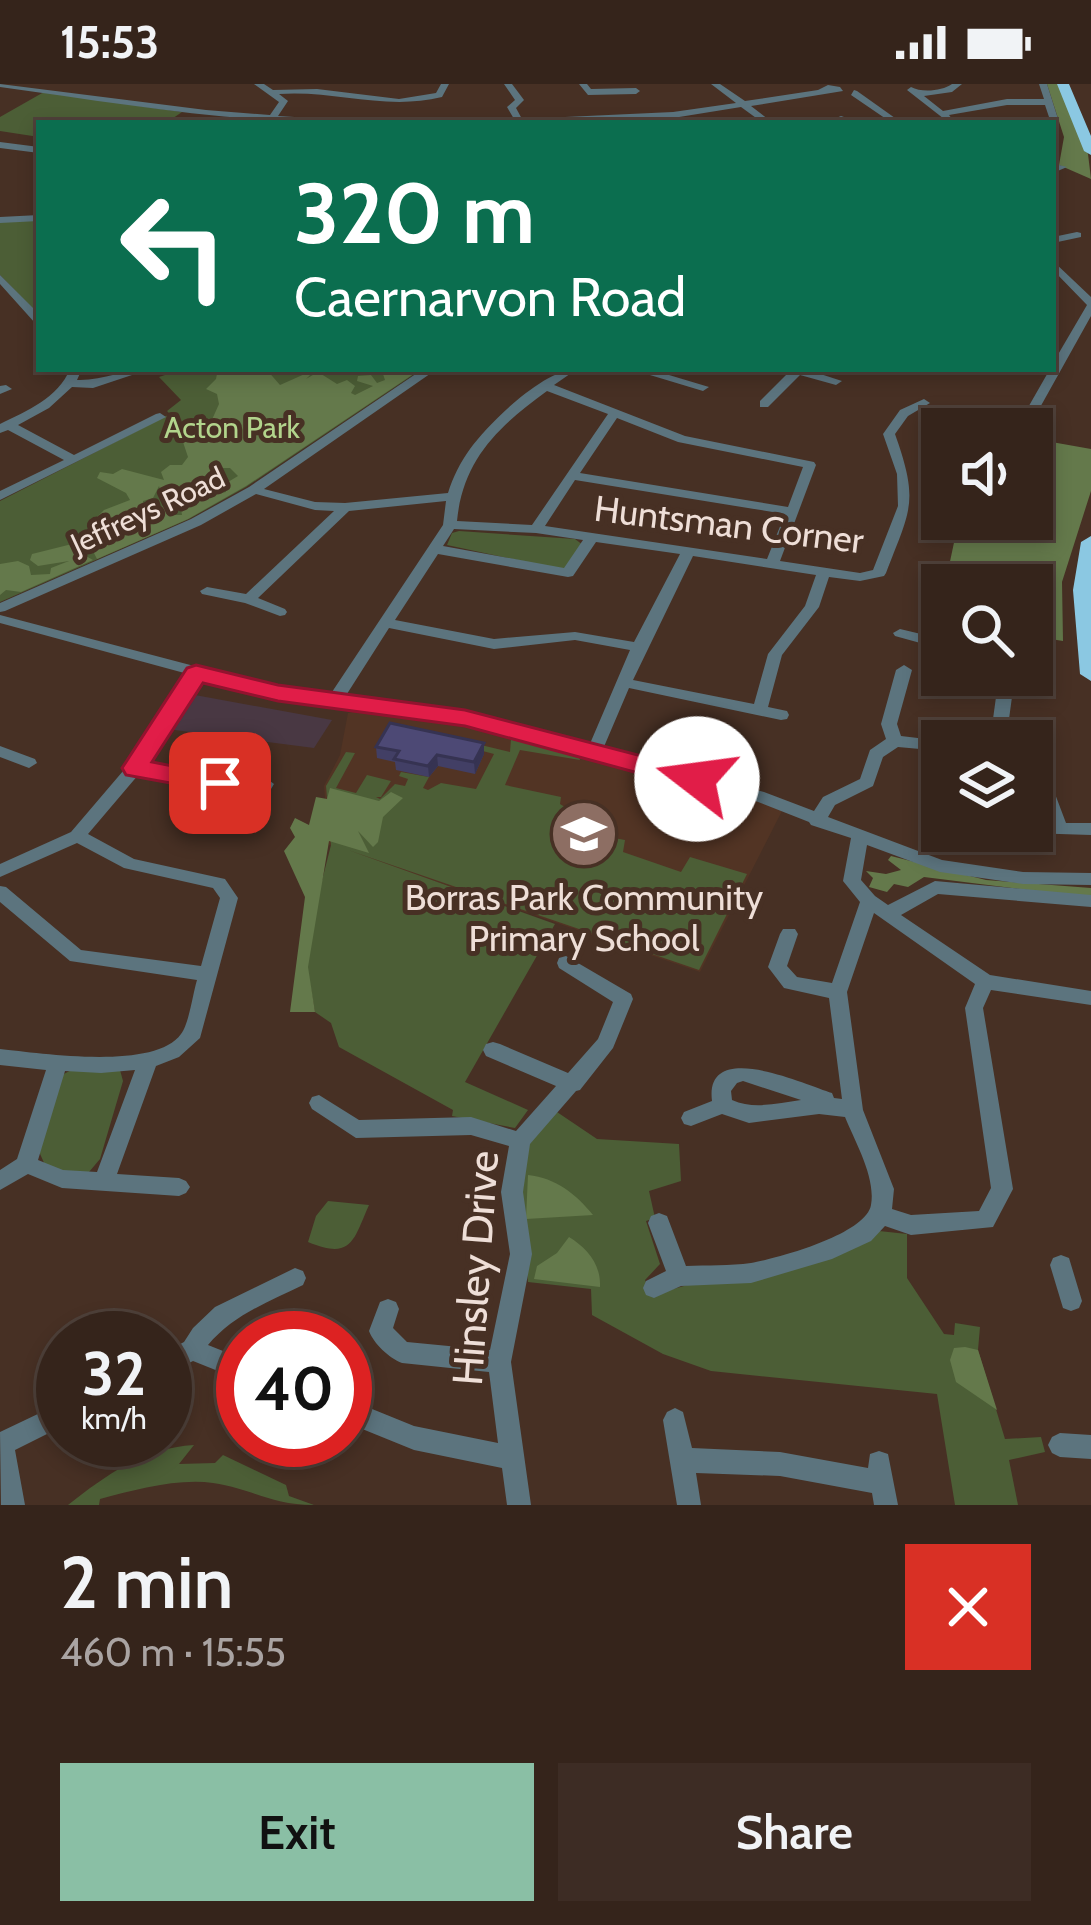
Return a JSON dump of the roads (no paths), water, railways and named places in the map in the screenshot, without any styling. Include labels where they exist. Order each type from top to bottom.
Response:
[{"type":"highway","points":[[1063,84],[1091,151]]},
{"type":"highway","points":[[1072,84],[1091,126]]},
{"type":"highway","points":[[1091,542],[1083,590],[1091,674]]},
{"type":"street","points":[[258,84],[275,92],[285,104],[273,117]]},
{"type":"street","points":[[275,92],[308,88],[374,98],[429,98],[439,95],[445,84]]},
{"type":"street","points":[[508,84],[519,95],[520,100],[511,106],[517,120]]},
{"type":"street","points":[[583,84],[588,92],[599,94],[634,87],[651,116]]},
{"type":"street","points":[[715,84],[764,120]]},
{"type":"street","points":[[949,120],[914,92],[949,90],[958,84]]},
{"type":"street","points":[[1043,84],[1052,120]]},
{"type":"street","points":[[4,88],[255,120],[308,120]]},
{"type":"street","points":[[374,98],[383,90]]},
{"type":"street","points":[[703,115],[754,113],[824,90]]},
{"type":"street","points":[[583,120],[676,119],[824,90],[854,100],[875,120]]},
{"type":"street","points":[[858,95],[894,120]]},
{"type":"street","points":[[942,114],[1007,102],[1048,102]]},
{"type":"street","points":[[0,145],[36,150]]},
{"type":"street","points":[[0,220],[36,218]]},
{"type":"street","points":[[1056,239],[1074,236]]},
{"type":"street","points":[[1056,361],[1091,304],[1063,267]]},
{"type":"street","points":[[0,278],[36,318]]},
{"type":"street","points":[[71,383],[75,372]]},
{"type":"street","points":[[4,427],[71,383],[98,383],[135,372]]},
{"type":"street","name":"Jeffreys Road","points":[[0,608],[196,522],[254,490],[427,372]]},
{"type":"street","points":[[334,700],[450,525],[450,497],[479,441],[566,372]]},
{"type":"street","points":[[647,372],[703,387]]},
{"type":"street","points":[[764,404],[796,372]]},
{"type":"street","points":[[805,372],[836,381]]},
{"type":"street","points":[[1027,408],[1049,372]]},
{"type":"street","points":[[545,386],[682,439],[810,465],[773,562]]},
{"type":"street","name":"Huntsman Corner","points":[[450,525],[536,529],[860,577],[879,573],[905,506],[903,474],[889,434],[904,413],[924,404]]},
{"type":"street","points":[[536,529],[614,414]]},
{"type":"street","points":[[0,496],[160,417]]},
{"type":"street","points":[[4,427],[72,459]]},
{"type":"street","points":[[572,476],[790,511]]},
{"type":"street","points":[[254,490],[315,506],[346,508],[450,497]]},
{"type":"street","points":[[249,599],[346,508]]},
{"type":"street","points":[[435,549],[568,573],[592,537]]},
{"type":"street","points":[[594,752],[639,647],[688,552]]},
{"type":"street","points":[[760,710],[775,654],[812,607],[824,572]]},
{"type":"street","points":[[206,591],[249,599],[280,613]]},
{"type":"street","points":[[0,619],[278,693],[465,718],[758,796],[860,838],[964,870],[1035,879],[1091,879]]},
{"type":"street","points":[[385,623],[494,644],[575,636],[639,647]]},
{"type":"street","points":[[900,633],[921,644]]},
{"type":"street","points":[[895,741],[889,724],[904,670]]},
{"type":"street","points":[[196,673],[135,768],[77,836],[3,864],[0,889],[76,956],[206,974]]},
{"type":"street","points":[[626,683],[781,715]]},
{"type":"street","points":[[817,821],[829,800],[867,782],[876,754],[895,741],[921,744]]},
{"type":"street","points":[[0,751],[18,765]]},
{"type":"street","points":[[135,768],[262,791]]},
{"type":"street","points":[[1053,811],[1059,828]]},
{"type":"street","points":[[1053,828],[1091,829]]},
{"type":"street","points":[[0,1057],[148,1064],[177,1052],[190,1038],[229,898],[219,883],[130,863],[77,836]]},
{"type":"street","points":[[860,838],[852,880],[879,908],[985,982],[1091,998]]},
{"type":"street","points":[[655,1288],[680,1276],[751,1273],[832,1249],[863,1234],[880,1215],[883,1189],[854,1110],[838,992],[879,908],[935,887],[1091,901]]},
{"type":"street","points":[[793,944],[777,967],[790,982],[838,992]]},
{"type":"street","name":"Hinsley Drive","points":[[518,1505],[499,1362],[521,1254],[512,1192],[520,1141],[606,1043],[631,997],[566,963]]},
{"type":"street","points":[[880,1215],[911,1225],[985,1220],[1002,1189],[974,1008],[985,982]]},
{"type":"street","points":[[493,1050],[573,1084]]},
{"type":"street","points":[[0,1181],[26,1164],[58,1061]]},
{"type":"street","points":[[104,1182],[148,1064]]},
{"type":"street","points":[[723,1105],[721,1090],[730,1077],[743,1073],[854,1110]]},
{"type":"street","points":[[691,1118],[723,1105],[744,1115],[831,1101]]},
{"type":"street","points":[[319,1103],[356,1129],[471,1126],[520,1141]]},
{"type":"street","points":[[26,1164],[62,1179],[178,1187]]},
{"type":"street","points":[[659,1223],[680,1276]]},
{"type":"street","points":[[216,1359],[192,1350],[203,1328],[219,1315],[286,1290]]},
{"type":"street","points":[[388,1310],[380,1331],[402,1352],[499,1362]]},
{"type":"street","points":[[675,1420],[689,1505]]},
{"type":"street","points":[[372,1421],[414,1438],[509,1457]]},
{"type":"street","points":[[13,1505],[1,1445],[36,1428]]},
{"type":"street","points":[[1060,1445],[1091,1447]]},
{"type":"street","points":[[682,1460],[780,1464],[881,1483]]},
{"type":"place","name":"Borras Park Community Primary School","points":[[584,834]]},
{"type":"park label","name":"Acton Park","points":[[232,428]]}]
